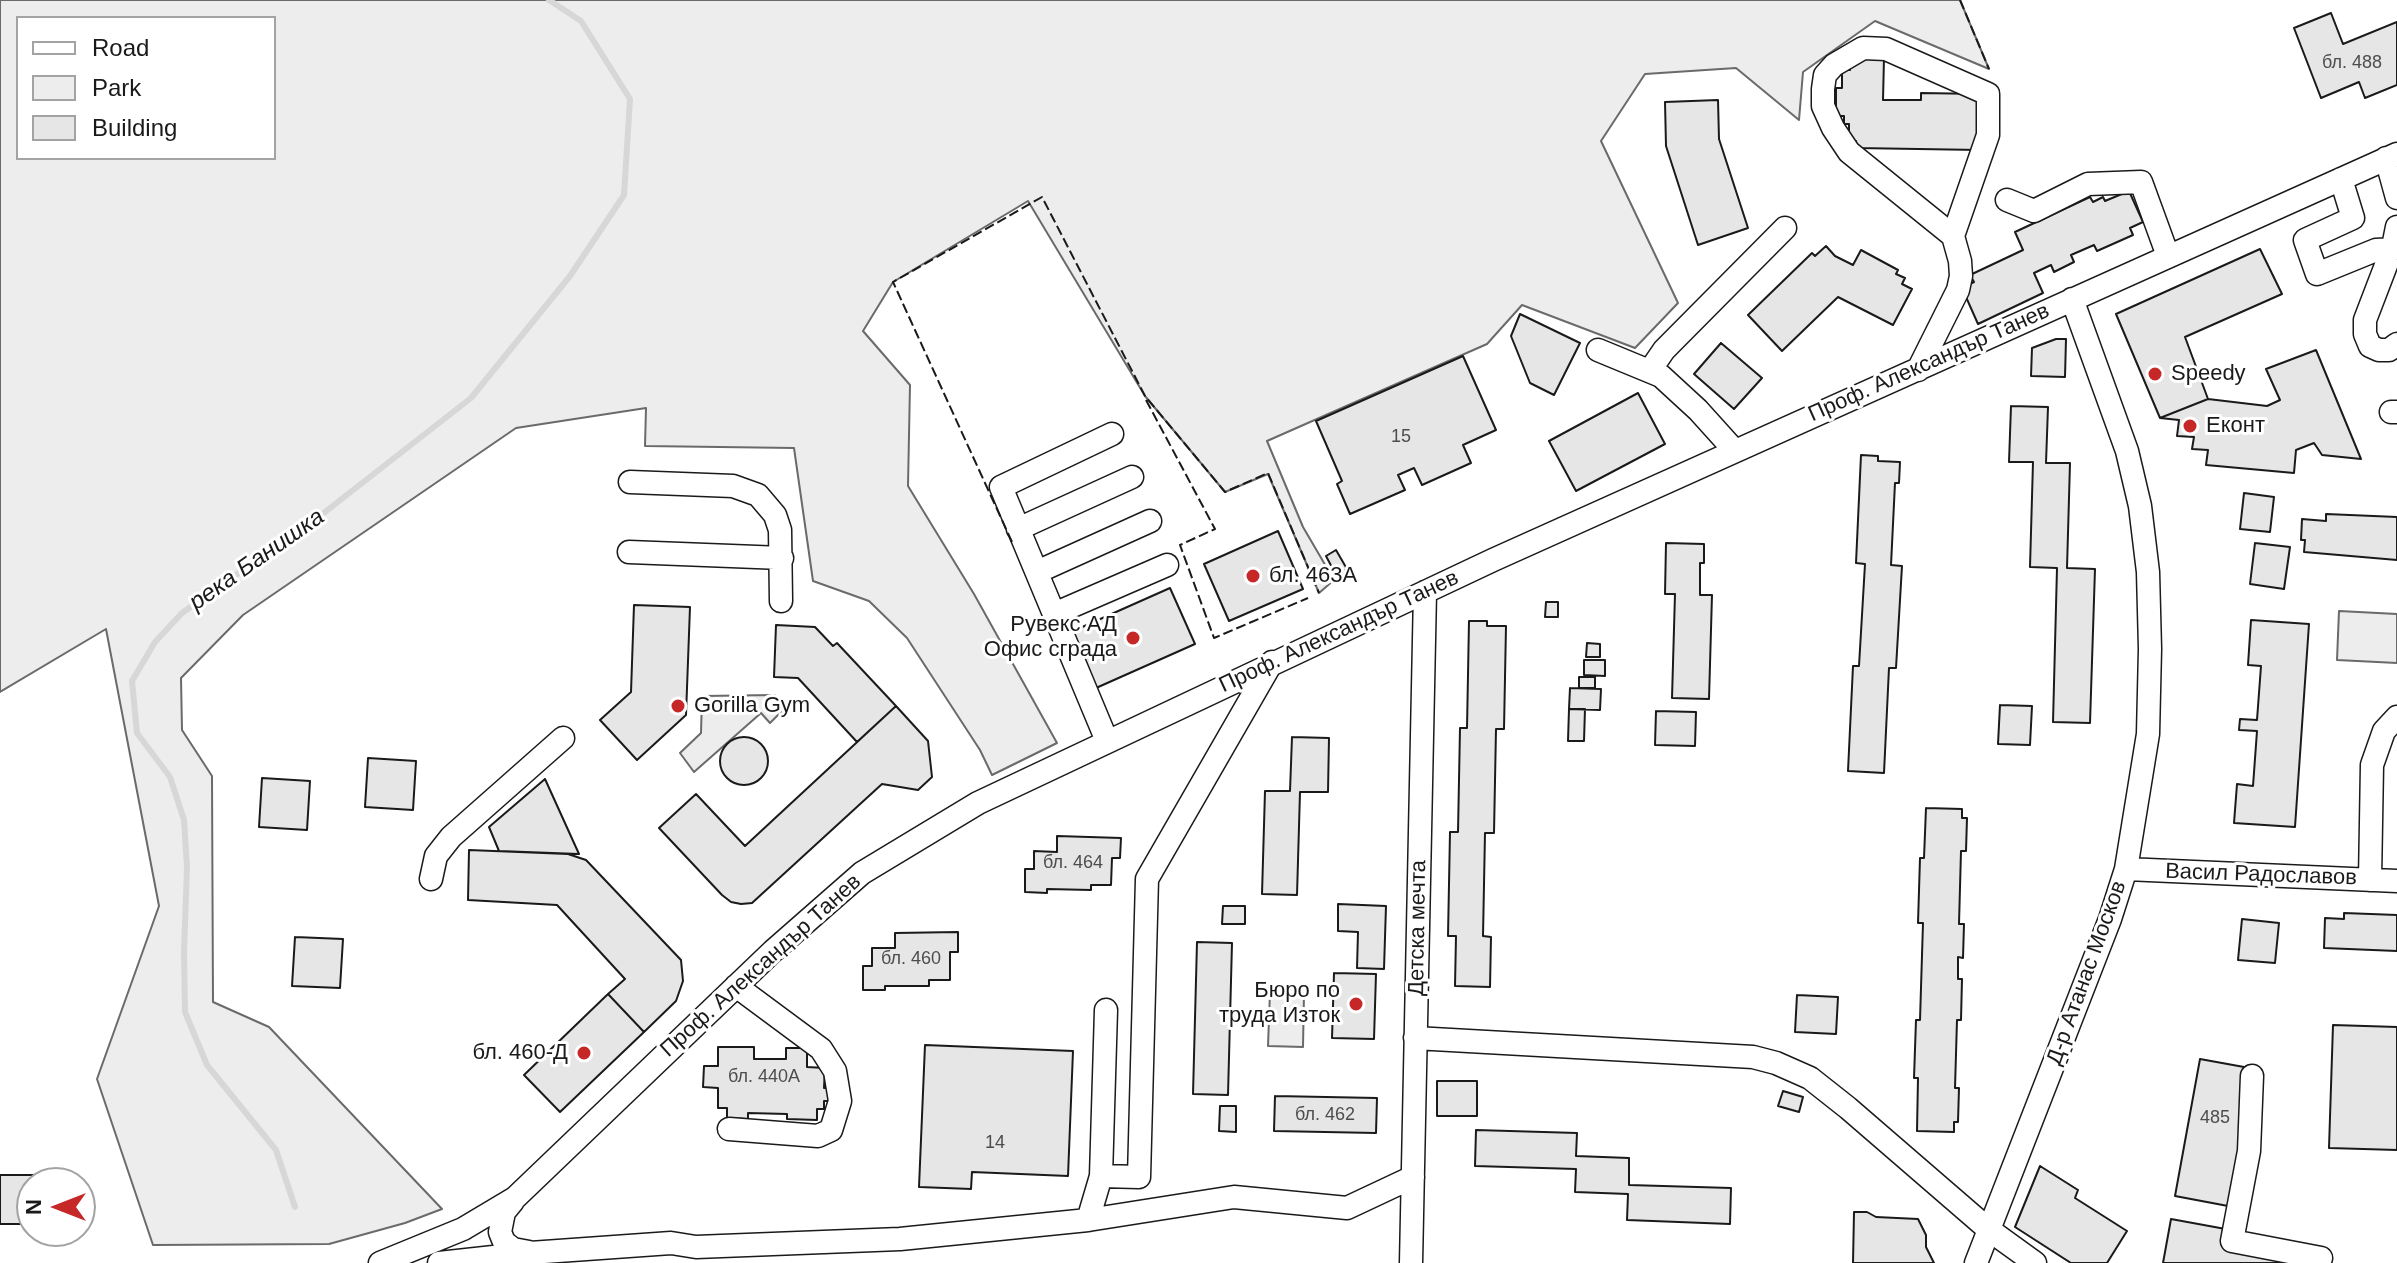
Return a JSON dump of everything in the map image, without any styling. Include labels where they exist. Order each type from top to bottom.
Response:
[{"type":"street","points":[[1918,370],[1958,290],[1961,276],[1953,236],[1988,135],[1988,94],[1886,49],[1863,48],[1834,65],[1825,75],[1823,106],[1833,128],[1849,152],[1953,236]]},
{"type":"street","name":"Проф. Александър Танев","points":[[380,1263],[463,1229],[515,1198],[736,986],[862,873],[978,803],[1272,662],[2392,156]]},
{"type":"street","points":[[2392,156],[2397,198]]},
{"type":"street","points":[[2341,179],[2353,218],[2305,240],[2317,274],[2376,250],[2395,238]]},
{"type":"street","points":[[2007,200],[2034,211],[2088,184],[2141,182],[2168,256]]},
{"type":"street","points":[[1651,369],[1664,350],[1785,228]]},
{"type":"street","points":[[2394,351],[2370,346],[2365,334],[2365,320],[2395,238]]},
{"type":"street","name":"Д-р Атанас Москов","points":[[1976,1263],[2095,959],[2126,869],[2148,734],[2148,572],[2140,506],[2127,451],[2072,299]]},
{"type":"street","points":[[1598,350],[1651,369],[1661,376],[1698,410],[1735,451]]},
{"type":"street","points":[[1107,741],[1001,487],[1112,434]]},
{"type":"street","points":[[1018,529],[1132,477]]},
{"type":"street","points":[[630,482],[733,486],[758,495],[775,515],[780,530],[781,601]]},
{"type":"street","points":[[1037,572],[1150,521]]},
{"type":"street","points":[[629,552],[782,558]]},
{"type":"street","points":[[1054,614],[1167,565]]},
{"type":"street","name":"Детска мечта","points":[[1411,1263],[1425,592]]},
{"type":"street","points":[[1101,1176],[1139,1177],[1147,879],[1272,662]]},
{"type":"street","points":[[2370,880],[2372,765],[2384,731],[2397,717]]},
{"type":"street","points":[[431,879],[436,856],[451,837],[563,738]]},
{"type":"street","name":"Васил Радославов","points":[[2126,869],[2397,881]]},
{"type":"street","points":[[729,1129],[818,1136],[831,1130],[840,1101],[835,1071],[821,1049],[736,986]]},
{"type":"street","points":[[1088,1220],[1101,1176],[1106,1010]]},
{"type":"street","points":[[1415,1038],[1753,1057],[1776,1063],[1810,1078],[1988,1229],[2035,1263]]},
{"type":"street","points":[[2252,1076],[2249,1151],[2232,1241],[2321,1258],[2319,1263]]},
{"type":"street","points":[[439,1263],[671,1243],[701,1255],[900,1239],[1088,1220],[1234,1197],[1347,1208],[1413,1177]]},
{"type":"street","points":[[515,1198],[504,1212],[500,1232],[504,1242],[513,1249],[530,1253]]},
{"type":"green space","points":[[0,0],[1960,0],[1989,69],[1875,21],[1803,72],[1799,120],[1736,68],[1645,74],[1601,141],[1678,303],[1635,348],[1522,305],[1487,344],[1267,441],[1303,527],[1334,580],[1319,593],[1268,474],[1225,492],[1145,396],[1028,201],[893,282],[863,331],[910,385],[908,486],[974,594],[1057,743],[992,775],[980,750],[907,638],[869,601],[813,581],[794,448],[645,446],[646,408],[516,428],[243,615],[181,678],[182,730],[212,776],[213,1002],[269,1027],[442,1209],[405,1223],[329,1244],[153,1245],[97,1079],[159,906],[106,629],[0,692]]},
{"type":"green space","points":[[2339,611],[2397,614],[2397,663],[2337,660]]},
{"type":"green space","points":[[775,695],[787,706],[770,723],[761,713],[694,772],[680,753],[701,733],[702,696]]},
{"type":"green space","points":[[1270,992],[1304,993],[1303,1047],[1268,1046]]},
{"type":"building","points":[[2331,13],[2343,44],[2397,22],[2397,85],[2365,98],[2359,82],[2321,98],[2294,28]]},
{"type":"building","points":[[1850,58],[1884,58],[1883,100],[1921,100],[1921,93],[1981,94],[1980,150],[1856,148],[1856,141],[1849,141],[1849,124],[1844,124],[1844,116],[1836,116],[1836,88],[1842,88],[1842,70],[1850,70]]},
{"type":"building","points":[[1718,100],[1719,139],[1748,228],[1698,245],[1666,146],[1665,102]]},
{"type":"building","points":[[2129,191],[2143,222],[2130,228],[2133,235],[2097,251],[2094,245],[2071,255],[2074,262],[2054,272],[2051,265],[2034,273],[2043,293],[1978,324],[1962,288],[1974,282],[1970,275],[2023,250],[2015,232],[2090,197],[2093,202],[2103,197],[2105,201]]},
{"type":"building","points":[[1826,246],[1835,256],[1853,265],[1861,250],[1898,270],[1896,274],[1905,278],[1902,284],[1912,289],[1893,325],[1838,297],[1782,351],[1748,315],[1812,253],[1815,256]]},
{"type":"building","points":[[2260,249],[2282,294],[2185,337],[2208,399],[2160,418],[2116,314]]},
{"type":"building","points":[[1520,314],[1580,343],[1554,395],[1530,383],[1511,336]]},
{"type":"building","points":[[2056,339],[2066,339],[2065,377],[2031,376],[2032,348]]},
{"type":"building","points":[[1721,343],[1762,378],[1734,409],[1694,374]]},
{"type":"building","points":[[2316,350],[2361,459],[2322,455],[2314,443],[2296,450],[2294,473],[2206,465],[2208,450],[2192,449],[2194,437],[2177,436],[2179,420],[2160,418],[2208,399],[2267,406],[2280,400],[2266,369]]},
{"type":"building","points":[[1463,356],[1496,430],[1463,445],[1471,463],[1422,485],[1414,468],[1398,475],[1405,490],[1350,514],[1337,484],[1342,481],[1316,421]]},
{"type":"building","points":[[1638,393],[1665,444],[1576,491],[1549,441]]},
{"type":"building","points":[[2011,406],[2048,407],[2046,463],[2070,463],[2067,568],[2095,569],[2090,723],[2053,722],[2057,568],[2030,567],[2033,462],[2009,462]]},
{"type":"building","points":[[1861,455],[1878,456],[1878,461],[1900,462],[1899,483],[1895,483],[1891,565],[1902,566],[1896,668],[1889,668],[1884,773],[1848,771],[1853,666],[1859,666],[1865,564],[1856,563]]},
{"type":"building","points":[[2244,493],[2274,497],[2270,532],[2240,529]]},
{"type":"building","points":[[2326,514],[2397,517],[2397,560],[2304,552],[2302,519],[2326,521]]},
{"type":"building","name":"бл. 463А","points":[[1278,531],[1303,589],[1229,621],[1204,564]]},
{"type":"building","points":[[1666,543],[1704,544],[1704,563],[1700,563],[1700,595],[1712,595],[1709,699],[1672,698],[1675,594],[1665,594]]},
{"type":"building","points":[[2255,543],[2290,547],[2284,589],[2250,584]]},
{"type":"building","points":[[1336,550],[1347,569],[1336,575],[1326,556]]},
{"type":"building","name":"Рувекс АД Офис сграда","points":[[1170,588],[1195,644],[1096,688],[1071,632]]},
{"type":"building","points":[[1546,602],[1558,602],[1558,617],[1545,617]]},
{"type":"building","points":[[634,605],[690,607],[686,715],[637,760],[600,720],[631,692]]},
{"type":"building","points":[[2251,620],[2309,624],[2295,827],[2234,823],[2237,784],[2253,786],[2257,731],[2239,730],[2240,719],[2257,720],[2261,666],[2248,665]]},
{"type":"building","points":[[1469,621],[1487,621],[1487,626],[1506,626],[1504,729],[1496,729],[1494,833],[1485,833],[1483,936],[1491,937],[1490,987],[1455,986],[1456,936],[1448,936],[1450,832],[1458,832],[1460,728],[1467,728]]},
{"type":"building","points":[[776,625],[815,627],[833,646],[837,643],[896,706],[857,742],[798,678],[774,677]]},
{"type":"building","points":[[1587,643],[1600,644],[1600,657],[1586,657]]},
{"type":"building","points":[[1584,660],[1605,660],[1605,676],[1584,675]]},
{"type":"building","points":[[1579,677],[1595,677],[1595,688],[1579,688]]},
{"type":"building","points":[[1570,688],[1601,689],[1600,710],[1569,709]]},
{"type":"building","points":[[2000,705],[2032,706],[2030,745],[1998,744]]},
{"type":"building","points":[[896,706],[928,741],[932,777],[918,790],[882,784],[752,903],[731,902],[722,895],[659,828],[696,794],[745,846]]},
{"type":"building","points":[[1569,709],[1585,709],[1584,741],[1568,741]]},
{"type":"building","points":[[1656,711],[1696,712],[1695,746],[1655,745]]},
{"type":"building","points":[[744,737],[761,744],[768,761],[761,778],[744,785],[727,778],[720,761],[727,744]]},
{"type":"building","points":[[1292,737],[1329,738],[1328,792],[1300,792],[1297,895],[1262,894],[1265,791],[1290,791]]},
{"type":"building","points":[[368,758],[416,761],[413,810],[365,807]]},
{"type":"building","points":[[262,778],[310,781],[307,830],[259,827]]},
{"type":"building","points":[[545,779],[579,854],[499,851],[489,827]]},
{"type":"building","points":[[1926,808],[1962,809],[1962,818],[1967,818],[1966,851],[1961,851],[1959,924],[1964,924],[1963,958],[1958,957],[1958,979],[1962,979],[1955,1088],[1959,1088],[1958,1122],[1954,1122],[1954,1132],[1917,1131],[1918,1078],[1914,1078],[1916,1020],[1920,1020],[1923,923],[1918,923],[1920,858],[1924,858]]},
{"type":"building","points":[[1057,836],[1121,838],[1120,858],[1112,858],[1111,885],[1091,885],[1091,890],[1025,892],[1025,869],[1034,869],[1034,851],[1057,852]]},
{"type":"building","points":[[469,850],[568,854],[586,860],[681,960],[683,981],[676,1001],[644,1032],[608,994],[625,979],[557,905],[468,900]]},
{"type":"building","points":[[1338,904],[1386,906],[1384,969],[1357,968],[1358,932],[1338,931]]},
{"type":"building","points":[[1223,906],[1245,906],[1245,924],[1222,924]]},
{"type":"building","points":[[2344,913],[2397,915],[2397,951],[2324,948],[2325,918],[2344,919]]},
{"type":"building","points":[[2242,919],[2279,923],[2275,963],[2238,960]]},
{"type":"building","points":[[958,932],[958,952],[950,952],[950,980],[929,980],[929,986],[885,986],[885,990],[863,990],[863,966],[872,966],[872,948],[895,948],[895,933]]},
{"type":"building","points":[[295,937],[343,939],[340,988],[292,986]]},
{"type":"building","points":[[1197,942],[1232,943],[1228,1095],[1193,1094]]},
{"type":"building","points":[[1334,973],[1376,974],[1374,1039],[1332,1038]]},
{"type":"building","name":"бл. 460-Д","points":[[608,994],[644,1032],[560,1112],[524,1075]]},
{"type":"building","points":[[1797,995],[1838,997],[1836,1034],[1795,1032]]},
{"type":"building","points":[[2333,1025],[2397,1027],[2397,1150],[2329,1148]]},
{"type":"building","points":[[925,1045],[1073,1051],[1068,1176],[972,1172],[971,1189],[919,1187]]},
{"type":"building","points":[[718,1047],[754,1047],[754,1059],[786,1059],[786,1048],[807,1048],[807,1067],[825,1068],[824,1088],[830,1088],[829,1101],[824,1101],[824,1109],[817,1109],[817,1120],[787,1119],[787,1114],[748,1113],[748,1119],[727,1118],[727,1108],[718,1108],[718,1088],[703,1087],[704,1066],[718,1066]]},
{"type":"building","points":[[2200,1059],[2244,1067],[2240,1141],[2228,1206],[2175,1196]]},
{"type":"building","points":[[1437,1081],[1477,1081],[1477,1116],[1437,1116]]},
{"type":"building","points":[[1783,1091],[1803,1097],[1799,1112],[1778,1106]]},
{"type":"building","points":[[1275,1096],[1377,1098],[1376,1133],[1274,1131]]},
{"type":"building","points":[[1220,1106],[1236,1106],[1236,1132],[1219,1131]]},
{"type":"building","points":[[1476,1130],[1577,1133],[1576,1156],[1629,1158],[1629,1185],[1731,1188],[1730,1224],[1627,1220],[1628,1194],[1575,1192],[1576,1169],[1475,1166]]},
{"type":"building","points":[[2040,1166],[2078,1190],[2075,1198],[2127,1231],[2107,1263],[2071,1263],[2015,1227]]},
{"type":"building","points":[[0,1175],[16,1175],[16,1224],[0,1224]]},
{"type":"building","points":[[1854,1212],[1867,1212],[1876,1217],[1918,1219],[1934,1263],[1853,1263]]},
{"type":"building","points":[[2171,1219],[2231,1230],[2307,1263],[2163,1263]]},
{"type":"waterway","name":"река Банишка","points":[[295,1207],[276,1150],[207,1065],[185,1012],[187,867],[184,820],[170,777],[137,733],[132,681],[155,642],[182,613],[325,512],[471,398],[570,276],[624,195],[630,99],[581,21],[549,0]]},
{"type":"fence","points":[[1960,0],[1989,69]]},
{"type":"fence","points":[[1012,542],[893,282],[1042,197],[1145,396],[1225,492],[1268,473],[1319,593]]},
{"type":"fence","points":[[1146,400],[1215,529],[1180,545],[1214,638],[1308,598]]},
{"type":"place","name":"Speedy","points":[[2155,374]]},
{"type":"place","name":"Еконт","points":[[2190,426]]},
{"type":"place","name":"бл. 463А","points":[[1253,576]]},
{"type":"place","name":"Рувекс АД Офис сграда","points":[[1133,638]]},
{"type":"place","name":"Gorilla Gym","points":[[678,706]]},
{"type":"place","name":"Бюро по труда Изток","points":[[1356,1004]]},
{"type":"place","name":"бл. 460-Д","points":[[584,1053]]}]
